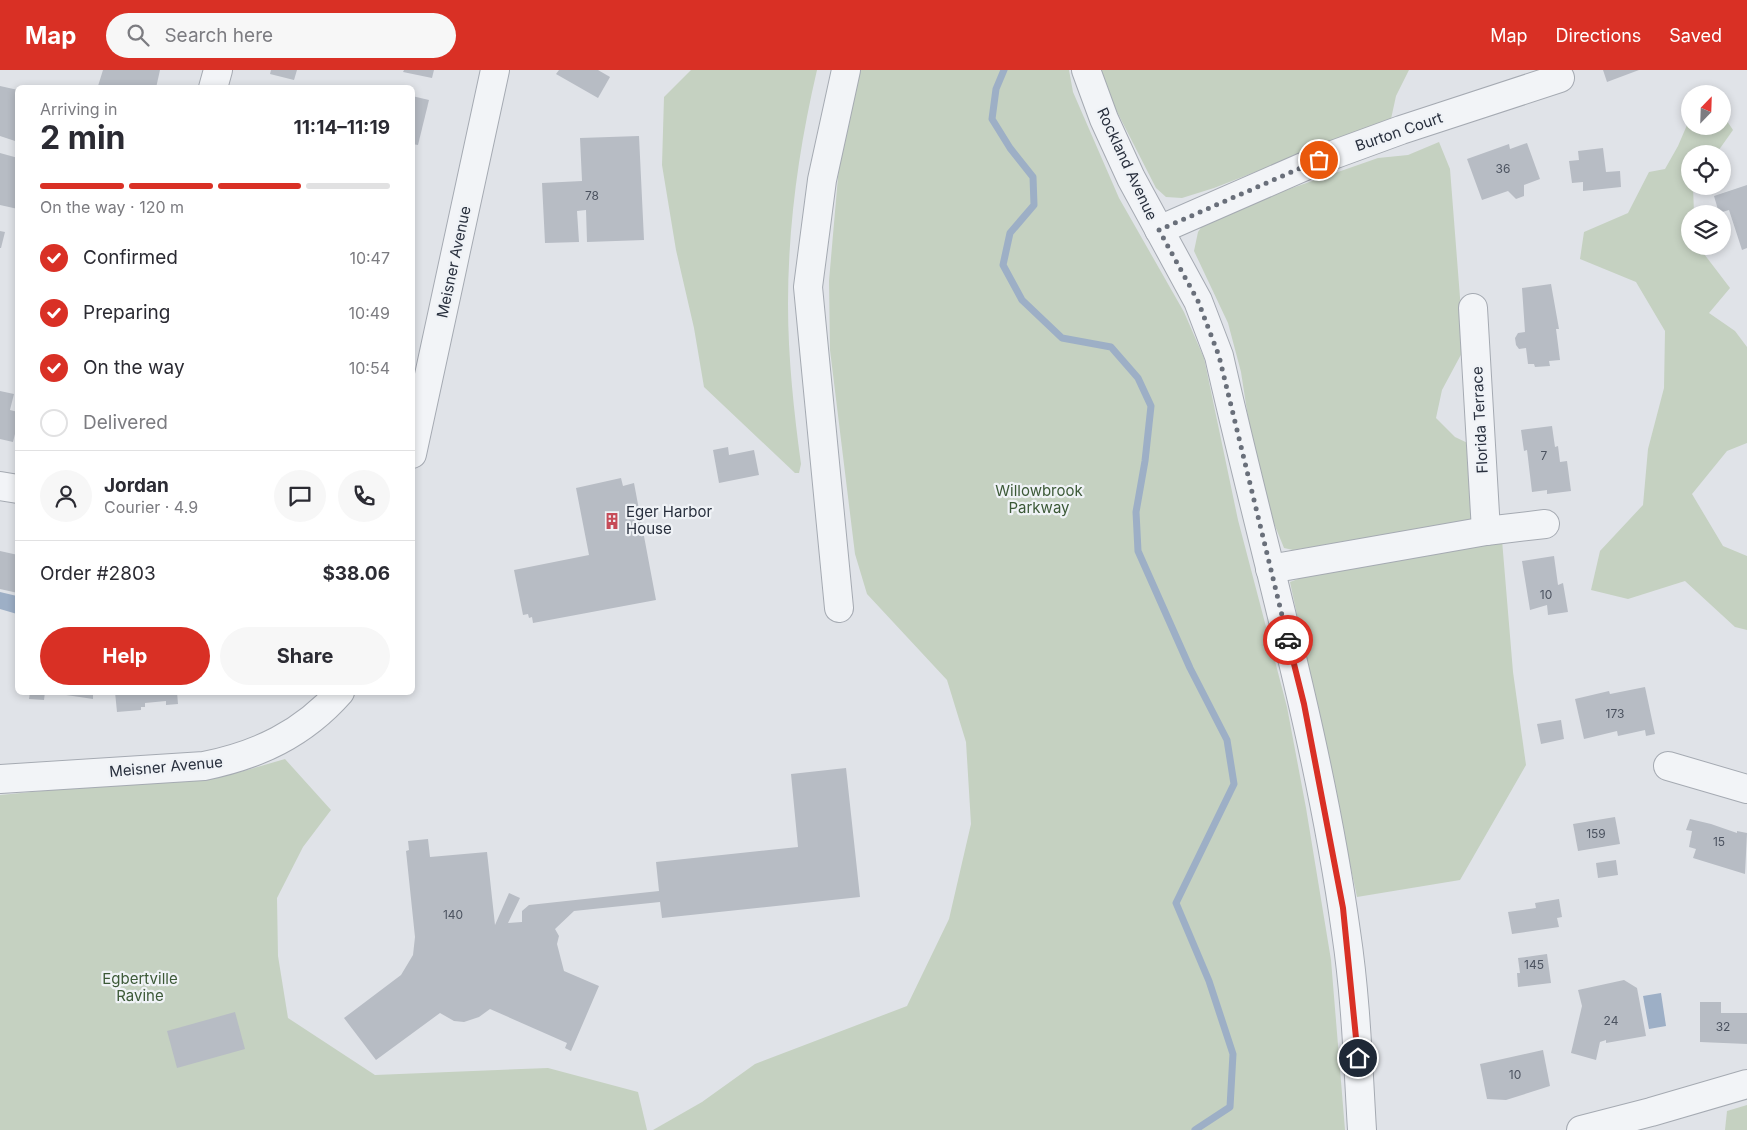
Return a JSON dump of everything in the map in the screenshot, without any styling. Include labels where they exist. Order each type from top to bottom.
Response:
[{"type":"street","points":[[214,85],[218,70]]},
{"type":"street","name":"Meisner Avenue","points":[[415,440],[495,70]]},
{"type":"street","points":[[839,608],[808,288],[822,180],[846,70]]},
{"type":"street","name":"Rockland Avenue","points":[[1086,70],[1108,128],[1131,178],[1198,301],[1219,356],[1304,704],[1343,908],[1358,1058],[1362,1130]]},
{"type":"street","name":"Burton Court","points":[[1159,230],[1319,160],[1401,130],[1560,78]]},
{"type":"street","name":"Florida Terrace","points":[[1473,308],[1486,531]]},
{"type":"street","points":[[0,486],[15,488]]},
{"type":"street","points":[[1270,569],[1486,531],[1546,524]]},
{"type":"street","name":"Meisner Avenue","points":[[0,779],[204,766],[236,760],[268,748],[304,727],[337,695]]},
{"type":"street","points":[[1668,766],[1747,789]]},
{"type":"street","points":[[1580,1130],[1651,1112],[1747,1084]]},
{"type":"green space","points":[[691,70],[817,70],[800,157],[790,245],[789,344],[801,464],[799,473],[795,473],[704,387],[694,328],[676,250],[662,165],[664,97]]},
{"type":"green space","name":"Willowbrook Parkway","points":[[857,70],[1069,70],[1073,92],[1119,198],[1184,312],[1204,358],[1238,520],[1287,707],[1331,960],[1345,1130],[653,1130],[702,1102],[755,1064],[907,1006],[949,919],[971,824],[966,742],[947,680],[867,594],[855,554],[830,350],[829,281],[840,154]]},
{"type":"green space","points":[[1100,70],[1409,70],[1396,96],[1391,119],[1214,188],[1182,198],[1166,197],[1156,188],[1110,98]]},
{"type":"green space","points":[[1683,135],[1729,135],[1722,145],[1681,145],[1681,195],[1693,195],[1694,205],[1681,205],[1681,255],[1705,255],[1730,288],[1709,313],[1735,331],[1747,347],[1747,443],[1727,451],[1692,494],[1723,546],[1747,556],[1747,630],[1735,627],[1685,581],[1628,599],[1591,590],[1600,551],[1643,505],[1648,449],[1664,388],[1665,331],[1636,282],[1580,259],[1584,232],[1628,213],[1649,172],[1665,169]]},
{"type":"green space","points":[[1439,142],[1450,169],[1464,349],[1442,390],[1436,418],[1455,437],[1476,447],[1476,520],[1293,550],[1284,548],[1267,506],[1255,463],[1241,372],[1228,323],[1194,251],[1198,232],[1204,223],[1223,212],[1378,158],[1408,155]]},
{"type":"green space","points":[[1502,540],[1513,672],[1526,765],[1460,880],[1357,897],[1290,582],[1327,568]]},
{"type":"green space","name":"Egbertville Ravine","points":[[285,759],[331,810],[303,847],[277,898],[278,956],[288,1018],[375,1075],[548,1068],[638,1092],[647,1130],[0,1130],[0,795],[240,772]]},
{"type":"green space","points":[[1747,1105],[1747,1130],[1725,1130],[1727,1111]]},
{"type":"water","points":[[0,592],[15,596],[15,613],[0,609]]},
{"type":"water","points":[[1661,993],[1666,1026],[1649,1029],[1643,996]]},
{"type":"building","points":[[103,70],[160,70],[157,85],[98,85]]},
{"type":"building","points":[[271,70],[297,70],[294,80],[270,74]]},
{"type":"building","points":[[404,70],[434,70],[432,78],[403,72]]},
{"type":"building","points":[[559,70],[598,70],[610,77],[598,98],[556,74]]},
{"type":"building","points":[[1603,70],[1639,70],[1607,82]]},
{"type":"building","points":[[0,86],[15,89],[15,141],[0,136]]},
{"type":"building","points":[[415,97],[429,100],[418,145],[415,144]]},
{"type":"building","points":[[639,136],[644,240],[587,242],[586,210],[577,211],[579,242],[545,243],[542,183],[582,181],[580,138]]},
{"type":"building","points":[[1527,143],[1540,179],[1524,185],[1524,196],[1516,199],[1508,191],[1482,200],[1467,159],[1509,144],[1510,149]]},
{"type":"building","points":[[1603,148],[1606,172],[1620,171],[1621,187],[1583,191],[1583,182],[1572,183],[1569,161],[1579,160],[1578,151]]},
{"type":"building","points":[[0,153],[15,157],[15,208],[0,205]]},
{"type":"building","points":[[1747,185],[1747,248],[1742,250],[1731,216],[1731,205],[1717,205],[1714,196],[1731,195],[1731,190]]},
{"type":"building","points":[[0,231],[5,232],[1,248],[0,248]]},
{"type":"building","points":[[1551,284],[1559,329],[1556,329],[1560,360],[1549,361],[1550,366],[1535,367],[1534,364],[1528,364],[1526,348],[1519,349],[1516,345],[1515,338],[1518,333],[1525,332],[1522,288]]},
{"type":"building","points":[[0,391],[14,394],[10,410],[15,411],[15,434],[13,442],[0,439]]},
{"type":"building","points":[[1552,426],[1555,447],[1558,446],[1560,462],[1567,461],[1571,491],[1547,494],[1547,490],[1532,492],[1527,450],[1524,451],[1521,430]]},
{"type":"building","points":[[728,447],[729,455],[754,450],[759,475],[719,483],[713,450]]},
{"type":"building","name":"Eger Harbor House","points":[[621,478],[623,486],[634,483],[656,600],[533,623],[532,617],[529,618],[528,614],[523,615],[514,570],[589,555],[576,488]]},
{"type":"building","points":[[0,551],[15,554],[15,592],[0,589]]},
{"type":"building","points":[[1554,556],[1558,585],[1563,583],[1568,612],[1548,615],[1547,605],[1530,610],[1522,561]]},
{"type":"building","points":[[1645,687],[1655,734],[1646,736],[1645,730],[1618,736],[1617,731],[1584,739],[1575,699],[1609,691],[1610,694]]},
{"type":"building","points":[[30,695],[45,695],[44,700],[29,699]]},
{"type":"building","points":[[66,695],[93,695],[93,699]]},
{"type":"building","points":[[115,695],[177,695],[178,704],[166,705],[166,701],[145,703],[145,707],[141,707],[141,710],[117,712]]},
{"type":"building","points":[[1561,720],[1564,739],[1541,744],[1537,724]]},
{"type":"building","points":[[846,768],[860,897],[662,918],[660,902],[574,911],[555,929],[559,936],[557,944],[564,971],[599,986],[571,1051],[565,1048],[567,1043],[490,1009],[479,1017],[464,1022],[454,1021],[440,1013],[376,1060],[344,1018],[401,975],[413,955],[415,937],[406,851],[409,850],[408,841],[428,839],[430,857],[487,852],[495,925],[509,893],[520,898],[508,923],[522,922],[522,911],[529,905],[659,891],[656,862],[798,847],[791,774]]},
{"type":"building","points":[[1615,817],[1620,844],[1578,851],[1573,824]]},
{"type":"building","points":[[1690,819],[1737,833],[1737,831],[1747,833],[1745,874],[1693,858],[1696,849],[1689,847],[1692,831],[1686,830]]},
{"type":"building","points":[[1616,860],[1618,875],[1598,878],[1596,863]]},
{"type":"building","points":[[1559,899],[1562,917],[1557,918],[1559,927],[1512,934],[1508,912],[1536,908],[1535,903]]},
{"type":"building","points":[[1547,954],[1551,983],[1518,987],[1517,973],[1520,973],[1518,958]]},
{"type":"building","points":[[1624,980],[1637,988],[1646,1036],[1606,1043],[1606,1040],[1600,1042],[1596,1060],[1571,1053],[1582,1006],[1578,990]]},
{"type":"building","points":[[1700,1002],[1721,1002],[1721,1013],[1747,1013],[1747,1044],[1700,1042]]},
{"type":"building","points":[[235,1012],[245,1049],[177,1068],[167,1031]]},
{"type":"building","points":[[1543,1050],[1550,1086],[1506,1100],[1487,1099],[1480,1064]]},
{"type":"waterway","points":[[1004,70],[996,89],[992,119],[1010,148],[1033,177],[1034,205],[1010,233],[1003,265],[1022,300],[1062,338],[1111,347],[1138,378],[1151,406],[1145,461],[1136,512],[1138,551],[1190,668],[1227,740],[1234,784],[1176,903],[1209,981],[1233,1054],[1230,1107],[1195,1130]]},
{"type":"way so far","points":[[1288,640],[1238,443],[1219,356],[1198,301],[1159,230],[1319,160]]},
{"type":"place","name":"Eger Harbor House","points":[[612,521]]},
{"type":"route","points":[[1288,640],[1304,704],[1343,908],[1358,1058]]}]
